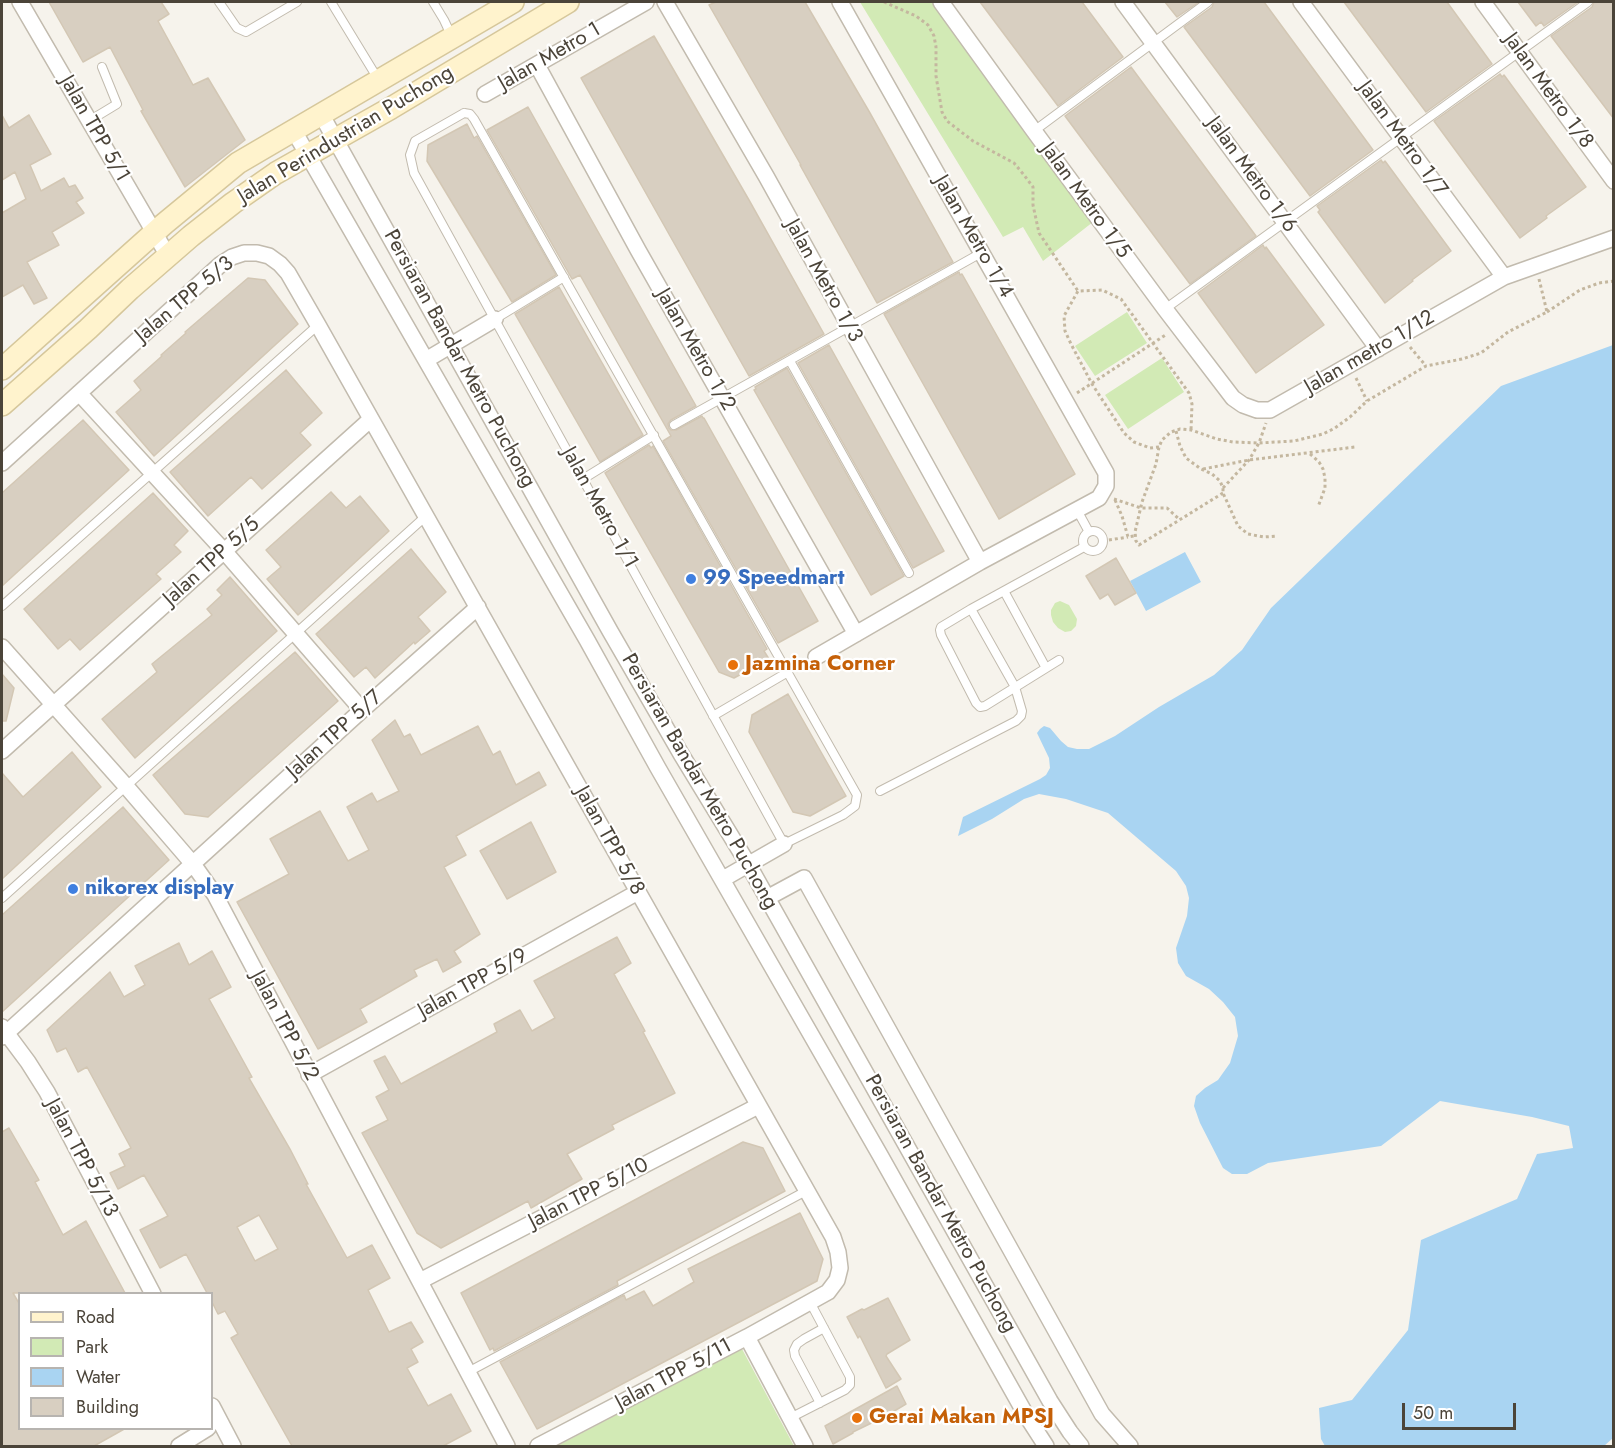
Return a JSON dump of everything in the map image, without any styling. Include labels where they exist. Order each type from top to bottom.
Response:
[{"type":"street","name":"Jalan TPP 5/1","points":[[20,2],[168,256]]},
{"type":"street","name":"Jalan Perindustrian Puchong","points":[[2,369],[154,232],[238,163],[513,2]]},
{"type":"street","name":"Jalan Perindustrian Puchong","points":[[2,405],[168,256],[233,203],[276,173],[312,161],[336,140],[568,2]]},
{"type":"street","name":"Jalan Metro 1","points":[[485,94],[646,2]]},
{"type":"street","name":"Jalan Metro 1/3","points":[[665,2],[766,176],[980,562]]},
{"type":"street","name":"Jalan Metro 1/4","points":[[840,2],[1106,473],[1108,495]]},
{"type":"street","name":"Jalan Metro 1/5","points":[[941,2],[1165,309],[1233,398],[1257,410],[1270,410]]},
{"type":"street","name":"Jalan Metro 1/6","points":[[1123,2],[1378,349]]},
{"type":"street","name":"Jalan Metro 1/7","points":[[1301,2],[1504,277]]},
{"type":"street","name":"Jalan Metro 1/8","points":[[1483,2],[1614,181]]},
{"type":"street","name":"Jalan Metro 1/2","points":[[537,65],[632,240],[856,634]]},
{"type":"street","name":"Persiaran Bandar Metro Puchong","points":[[321,114],[610,631],[748,864],[1050,1401],[1081,1446]]},
{"type":"street","name":"Persiaran Bandar Metro Puchong","points":[[294,130],[587,640],[1026,1415],[1046,1446]]},
{"type":"street","points":[[1504,277],[1614,238]]},
{"type":"street","name":"Jalan TPP 5/3","points":[[2,463],[221,264],[244,253],[269,256],[288,273],[346,376]]},
{"type":"street","name":"Jalan metro 1/12","points":[[1270,410],[1504,277]]},
{"type":"street","points":[[426,360],[495,319]]},
{"type":"street","name":"Jalan TPP 5/8","points":[[346,376],[833,1237],[840,1268],[837,1280],[828,1292],[810,1302]]},
{"type":"street","points":[[79,393],[224,551],[362,710]]},
{"type":"street","name":"Jalan TPP 5/5","points":[[2,751],[371,419]]},
{"type":"street","points":[[816,657],[980,562],[1108,495]]},
{"type":"street","name":"Jalan TPP 5/7","points":[[3,1032],[478,607]]},
{"type":"street","name":"Jalan TPP 5/2","points":[[2,646],[193,864],[224,910],[309,1075],[507,1446]]},
{"type":"street","points":[[723,879],[784,844]]},
{"type":"street","points":[[767,898],[804,878],[1102,1414],[1130,1446]]},
{"type":"street","name":"Jalan TPP 5/9","points":[[309,1075],[638,892]]},
{"type":"street","name":"Jalan TPP 5/13","points":[[3,1032],[28,1062],[47,1092],[152,1292]]},
{"type":"street","name":"Jalan TPP 5/10","points":[[420,1281],[758,1106]]},
{"type":"street","name":"Jalan TPP 5/11","points":[[538,1446],[810,1302]]},
{"type":"street","points":[[747,1337],[805,1446]]},
{"type":"street","points":[[213,1426],[233,1446]]},
{"type":"street","points":[[178,1446],[206,1430]]},
{"type":"lane","points":[[219,2],[237,28],[246,32],[297,2]]},
{"type":"lane","points":[[331,2],[379,81]]},
{"type":"lane","points":[[433,2],[452,37]]},
{"type":"lane","points":[[1034,131],[1208,2]]},
{"type":"lane","points":[[1165,309],[1588,2]]},
{"type":"lane","points":[[89,121],[117,104],[102,67]]},
{"type":"lane","name":"Jalan Metro 1/1","points":[[564,277],[470,114],[464,112],[415,141],[410,155],[414,173],[784,844]]},
{"type":"lane","points":[[674,425],[981,253]]},
{"type":"lane","points":[[495,319],[564,277],[857,795],[855,806],[784,844]]},
{"type":"lane","points":[[2,606],[318,325]]},
{"type":"lane","points":[[790,361],[909,573]]},
{"type":"lane","points":[[583,479],[654,435]]},
{"type":"lane","points":[[1077,510],[1089,532]]},
{"type":"lane","points":[[2,898],[426,516]]},
{"type":"lane","points":[[1089,532],[1100,534],[1101,548],[1092,551],[1084,547],[1083,537],[1089,532]]},
{"type":"lane","points":[[1059,660],[980,707],[940,630],[941,627],[971,609],[1084,547]]},
{"type":"lane","points":[[1004,591],[1046,668]]},
{"type":"lane","points":[[880,791],[1016,721],[1021,716],[1022,711],[1015,687],[971,609]]},
{"type":"lane","points":[[713,716],[788,672]]},
{"type":"lane","points":[[468,1372],[806,1191]]},
{"type":"lane","points":[[790,1418],[845,1390],[850,1384],[850,1377],[810,1302]]},
{"type":"lane","points":[[820,1403],[794,1350],[797,1344],[824,1328]]},
{"type":"path","points":[[884,2],[916,16],[928,25],[934,36],[936,76],[942,112],[947,121],[973,141],[1014,163],[1024,175],[1033,187],[1033,205],[1039,233],[1078,291]]},
{"type":"path","points":[[1537,266],[1547,312]]},
{"type":"path","points":[[1223,493],[1139,545],[1134,536],[1159,447],[1162,440],[1171,432],[1180,429],[1191,430],[1217,439],[1259,443],[1294,441],[1323,434],[1342,423],[1367,401],[1426,366],[1481,353],[1508,332],[1547,312],[1580,290],[1599,283],[1614,281]]},
{"type":"path","points":[[1078,291],[1102,290],[1121,299],[1189,393],[1192,404],[1191,430]]},
{"type":"path","points":[[1078,291],[1064,316],[1065,331],[1092,384],[1124,433],[1134,442],[1150,448],[1159,447]]},
{"type":"path","points":[[1065,400],[1178,326]]},
{"type":"path","points":[[1401,336],[1426,366]]},
{"type":"path","points":[[1348,366],[1359,381],[1367,401]]},
{"type":"path","points":[[1223,488],[1249,460],[1259,443],[1270,410]]},
{"type":"path","points":[[1176,431],[1180,447],[1186,458],[1220,481],[1238,526],[1248,534],[1264,537],[1276,536]]},
{"type":"path","points":[[1201,469],[1249,460],[1355,447]]},
{"type":"path","points":[[1310,454],[1319,462],[1325,478],[1325,488],[1318,507]]},
{"type":"path","points":[[1108,495],[1141,508],[1167,508],[1179,519]]},
{"type":"path","points":[[1108,495],[1128,537]]},
{"type":"path","points":[[1102,541],[1134,536]]},
{"type":"green space","points":[[860,2],[932,2],[1093,222],[1043,261],[1023,227],[1003,237]]},
{"type":"green space","points":[[1127,312],[1147,343],[1095,376],[1075,346]]},
{"type":"green space","points":[[1162,358],[1184,392],[1128,429],[1105,395]]},
{"type":"green space","points":[[1060,601],[1069,605],[1077,619],[1076,626],[1071,631],[1065,632],[1053,622],[1051,610],[1055,603]]},
{"type":"green space","points":[[742,1349],[794,1446],[557,1446]]},
{"type":"water","points":[[1613,345],[1613,1438],[1604,1446],[1325,1446],[1321,1439],[1319,1408],[1352,1400],[1408,1330],[1421,1240],[1517,1199],[1537,1154],[1573,1148],[1569,1126],[1440,1101],[1381,1146],[1268,1163],[1247,1174],[1232,1174],[1223,1168],[1194,1106],[1196,1096],[1218,1080],[1230,1063],[1238,1036],[1235,1017],[1209,989],[1186,976],[1178,963],[1176,948],[1187,916],[1189,898],[1186,886],[1176,871],[1108,813],[1066,799],[1039,794],[1024,799],[958,836],[963,817],[1046,775],[1050,768],[1049,758],[1037,733],[1044,726],[1050,728],[1068,747],[1089,749],[1115,736],[1214,675],[1242,650],[1271,608],[1501,386]]},
{"type":"water","points":[[1185,552],[1201,582],[1146,611],[1130,581]]},
{"type":"building","points":[[49,2],[161,2],[169,14],[158,21],[193,85],[208,78],[245,140],[185,187],[141,111],[143,110],[110,47],[83,62]]},
{"type":"building","points":[[716,2],[805,2],[953,262],[877,303],[709,5]]},
{"type":"building","points":[[980,2],[1082,2],[1123,57],[1058,106]]},
{"type":"building","points":[[1165,2],[1199,2],[1177,17]]},
{"type":"building","points":[[1214,2],[1264,2],[1373,150],[1310,196],[1184,27],[1212,7]]},
{"type":"building","points":[[1344,2],[1447,2],[1492,64],[1426,112]]},
{"type":"building","points":[[1518,2],[1578,2],[1544,26],[1541,22],[1536,26]]},
{"type":"building","points":[[1594,2],[1614,2],[1614,119],[1551,36],[1592,7]]},
{"type":"building","points":[[654,36],[824,334],[749,376],[581,78]]},
{"type":"building","points":[[1131,67],[1256,236],[1190,284],[1065,116]]},
{"type":"building","points":[[1500,74],[1502,77],[1504,75],[1586,187],[1520,238],[1434,121]]},
{"type":"building","points":[[528,107],[696,406],[671,420],[668,424],[669,428],[676,430],[702,416],[704,418],[818,621],[778,643],[663,441],[671,436],[580,275],[572,279],[487,130]]},
{"type":"building","points":[[2,115],[9,128],[29,115],[51,154],[30,165],[41,191],[64,178],[69,187],[75,185],[83,198],[76,202],[84,213],[52,232],[59,245],[27,262],[47,298],[34,304],[23,285],[2,297],[2,213],[26,199],[15,172],[2,180]]},
{"type":"building","points":[[467,124],[474,138],[477,136],[556,275],[512,302],[427,161],[428,145]]},
{"type":"building","points":[[1381,160],[1383,163],[1385,161],[1451,251],[1385,303],[1318,212],[1320,210],[1317,206]]},
{"type":"building","points":[[1263,245],[1324,325],[1256,373],[1198,293]]},
{"type":"building","points":[[959,272],[1075,474],[999,519],[884,314]]},
{"type":"building","points":[[248,278],[265,280],[298,324],[154,456],[116,412],[141,390],[134,381],[185,332]]},
{"type":"building","points":[[559,287],[643,435],[600,462],[515,314]]},
{"type":"building","points":[[829,345],[944,551],[913,568],[798,363]]},
{"type":"building","points":[[787,368],[904,576],[871,595],[754,390],[755,387]]},
{"type":"building","points":[[286,370],[322,413],[300,433],[311,445],[262,489],[251,477],[208,516],[170,472]]},
{"type":"building","points":[[83,420],[129,470],[2,586],[2,493]]},
{"type":"building","points":[[649,445],[651,448],[653,446],[767,649],[764,651],[769,659],[734,678],[719,672],[605,473]]},
{"type":"building","points":[[331,492],[346,508],[360,496],[389,531],[298,615],[267,579],[281,567],[266,550]]},
{"type":"building","points":[[153,493],[188,531],[174,545],[181,552],[156,574],[161,579],[80,650],[70,639],[58,649],[24,609]]},
{"type":"building","points":[[411,549],[446,592],[418,617],[430,631],[415,644],[414,642],[375,678],[366,667],[354,677],[316,634]]},
{"type":"building","points":[[1116,558],[1136,593],[1115,605],[1108,594],[1100,599],[1086,576]]},
{"type":"building","points":[[230,577],[277,631],[135,758],[102,719],[157,672],[152,664],[212,615],[207,609],[222,595],[217,590]]},
{"type":"building","points":[[295,652],[338,701],[208,817],[185,814],[153,775]]},
{"type":"building","points":[[2,674],[14,688],[6,721],[2,721]]},
{"type":"building","points":[[788,694],[846,796],[810,816],[793,812],[749,732],[752,715]]},
{"type":"building","points":[[395,720],[404,737],[410,734],[421,755],[478,726],[493,755],[500,751],[516,785],[539,772],[546,785],[456,836],[466,855],[444,867],[480,934],[454,951],[461,962],[443,972],[437,959],[414,970],[417,976],[360,1009],[367,1022],[318,1049],[237,902],[289,874],[270,839],[320,811],[348,861],[369,850],[347,807],[372,793],[377,802],[399,791],[372,740]]},
{"type":"building","points":[[72,752],[101,787],[2,879],[2,773],[23,797]]},
{"type":"building","points":[[123,807],[169,860],[2,1012],[2,915]]},
{"type":"building","points":[[531,822],[556,872],[507,899],[480,851]]},
{"type":"building","points":[[617,937],[631,963],[614,974],[675,1093],[612,1125],[614,1129],[567,1154],[582,1179],[531,1208],[528,1201],[441,1248],[417,1233],[362,1133],[388,1120],[376,1097],[389,1090],[374,1061],[385,1056],[401,1084],[497,1032],[494,1024],[520,1010],[532,1031],[555,1018],[534,981]]},
{"type":"building","points":[[179,943],[189,965],[212,951],[231,987],[209,999],[252,1077],[249,1078],[290,1149],[308,1184],[306,1184],[347,1258],[372,1245],[390,1278],[368,1290],[389,1332],[411,1322],[423,1342],[411,1349],[418,1362],[407,1368],[428,1406],[451,1394],[471,1431],[443,1446],[292,1446],[231,1338],[238,1334],[225,1311],[218,1314],[213,1304],[213,1292],[206,1292],[186,1254],[160,1268],[140,1230],[168,1216],[144,1175],[118,1189],[110,1173],[125,1166],[119,1154],[131,1148],[87,1067],[78,1072],[66,1048],[57,1052],[47,1030],[110,972],[124,997],[145,985],[135,966]],"holes":[[[259,1215],[278,1249],[255,1261],[237,1227]]]},
{"type":"building","points":[[9,1128],[39,1180],[35,1182],[63,1235],[86,1221],[124,1292],[13,1293],[18,1302],[18,1430],[122,1430],[94,1446],[2,1446],[2,1132]]},
{"type":"building","points":[[743,1142],[763,1148],[785,1191],[617,1281],[618,1285],[494,1351],[493,1348],[490,1350],[461,1293]]},
{"type":"building","points":[[800,1213],[823,1259],[817,1281],[537,1429],[500,1362],[624,1295],[626,1300],[644,1291],[653,1306],[694,1282],[688,1269]]},
{"type":"building","points":[[888,1298],[910,1340],[886,1356],[901,1379],[886,1388],[860,1336],[858,1338],[847,1317]]},
{"type":"building","points":[[897,1386],[906,1404],[833,1444],[825,1426]]},
{"type":"place","name":"99 Speedmart","points":[[691,579]]},
{"type":"place","name":"Jazmina Corner","points":[[733,665]]},
{"type":"place","name":"nikorex display","points":[[73,889]]},
{"type":"place","name":"Gerai Makan MPSJ","points":[[857,1418]]}]
